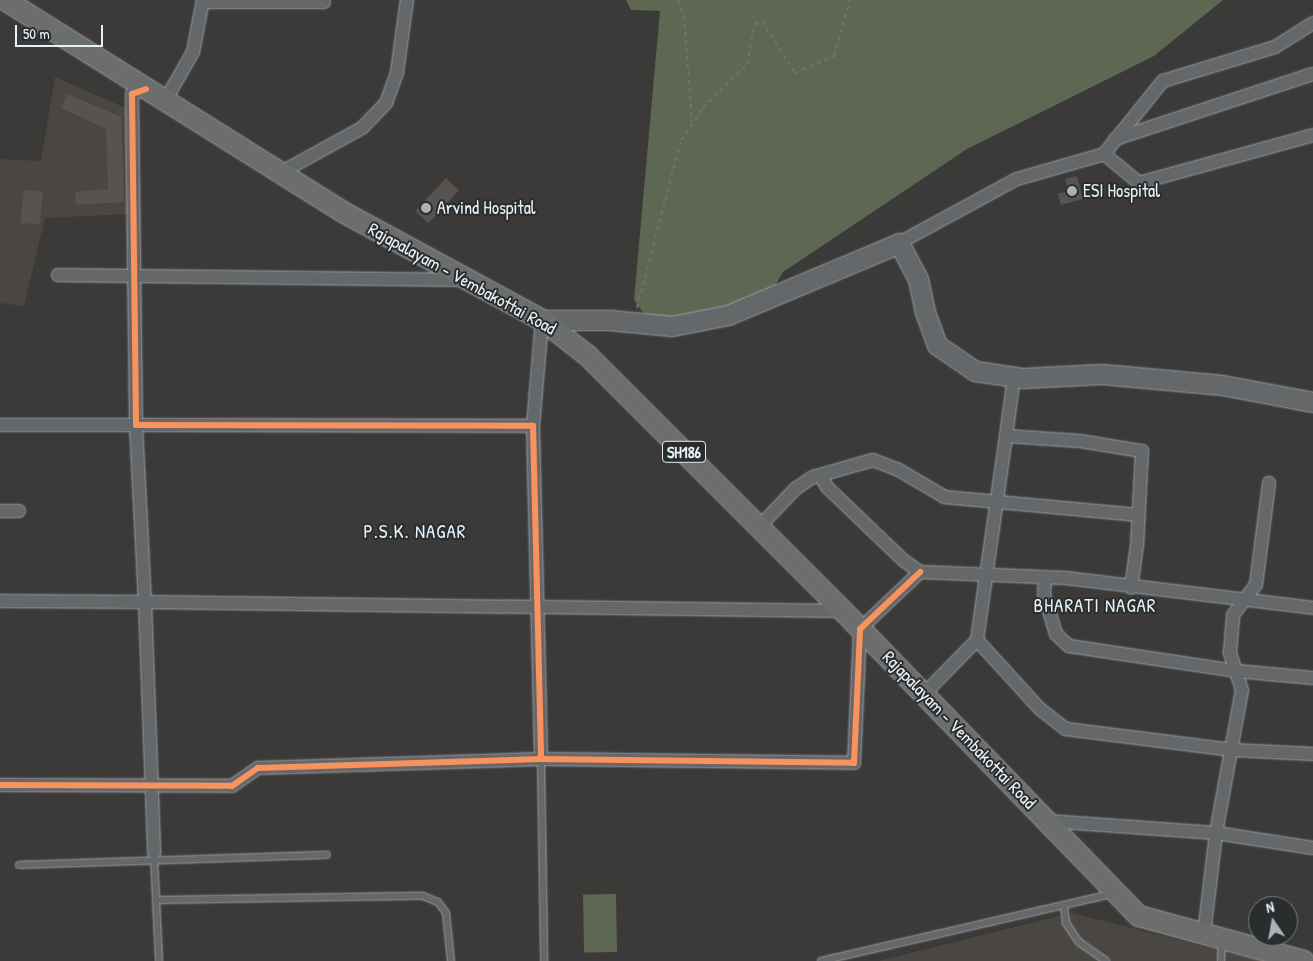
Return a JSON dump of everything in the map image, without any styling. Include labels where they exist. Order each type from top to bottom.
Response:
[{"type":"main road","name":"Rajapalayam - Vembakottai Road","points":[[5,0],[343,212],[542,320],[588,356],[843,611],[1139,916],[1304,961]]},
{"type":"street","points":[[280,173],[362,128],[386,104],[397,72],[407,0]]},
{"type":"street","points":[[165,101],[193,52],[203,1],[324,2]]},
{"type":"street","points":[[540,759],[533,426],[542,320],[633,322],[672,326],[728,315],[899,243],[1017,179],[1104,154],[1164,81],[1275,47],[1313,23]]},
{"type":"street","points":[[1115,139],[1313,74]]},
{"type":"street","points":[[146,89],[132,94],[136,273],[136,426],[145,602],[154,857]]},
{"type":"street","points":[[1104,154],[1139,183],[1313,135]]},
{"type":"street","points":[[899,243],[918,279],[925,312],[937,345],[975,371],[1014,377],[1102,374],[1222,385],[1313,402]]},
{"type":"street","points":[[58,275],[136,273],[469,280]]},
{"type":"street","points":[[924,694],[977,640],[1014,377]]},
{"type":"street","points":[[0,425],[533,426]]},
{"type":"street","points":[[1006,436],[1080,441],[1142,451],[1131,588]]},
{"type":"street","points":[[759,527],[796,489],[813,477],[821,477],[873,460],[897,468],[945,497],[1138,515]]},
{"type":"street","points":[[821,477],[828,488],[896,553],[920,572],[986,572],[1045,580],[1066,578],[1131,588],[1313,608]]},
{"type":"street","points":[[1213,936],[1216,833],[1233,750],[1242,690],[1230,652],[1233,615],[1256,585],[1269,483]]},
{"type":"street","points":[[0,511],[19,511]]},
{"type":"street","points":[[0,785],[232,786],[258,768],[540,759],[854,763],[860,629],[920,572]]},
{"type":"street","points":[[1045,580],[1044,594],[1056,634],[1069,646],[1237,671],[1313,678]]},
{"type":"street","points":[[0,600],[538,605],[843,611]]},
{"type":"street","points":[[977,640],[1040,709],[1066,729],[1233,750],[1313,754]]},
{"type":"street","points":[[1048,821],[1216,833],[1313,848]]},
{"type":"lane","points":[[540,759],[544,961]]},
{"type":"lane","points":[[19,865],[154,857],[327,855]]},
{"type":"lane","points":[[154,857],[159,961]]},
{"type":"lane","points":[[821,961],[1117,893]]},
{"type":"lane","points":[[156,900],[423,896],[438,902],[446,913],[451,961]]},
{"type":"lane","points":[[1064,906],[1066,923],[1079,942],[1106,961]]},
{"type":"lane","points":[[1213,936],[1221,961]]},
{"type":"path","points":[[678,0],[684,16],[692,124]]},
{"type":"path","points":[[633,322],[681,140],[703,108],[747,64],[755,24],[762,21],[795,73],[834,56],[850,0]]},
{"type":"shaded area","points":[[55,77],[128,109],[130,214],[45,218],[24,306],[0,303],[0,159],[41,161]]},
{"type":"shaded area","points":[[1072,913],[1261,961],[878,961]]},
{"type":"green space","points":[[626,0],[1223,0],[1154,56],[967,149],[783,272],[770,294],[699,314],[648,319],[634,300],[660,11],[631,10]]},
{"type":"green space","points":[[616,894],[617,952],[584,953],[583,895]]},
{"type":"building","points":[[68,94],[121,117],[124,202],[76,205],[75,192],[108,189],[106,129],[61,108]]},
{"type":"building","points":[[1077,176],[1083,199],[1061,205],[1058,194],[1068,191],[1065,179]]},
{"type":"building","points":[[446,178],[459,190],[428,223],[415,211]]},
{"type":"building","points":[[24,190],[43,192],[39,225],[21,223]]},
{"type":"cycle path","points":[[146,89],[132,94],[136,425],[533,426],[541,759]]},
{"type":"cycle path","points":[[0,785],[232,786],[258,768],[541,759],[854,763],[860,629],[920,572]]},
{"type":"place","name":"ESI Hospital","points":[[1072,191]]},
{"type":"place","name":"Arvind Hospital","points":[[426,208]]},
{"type":"district","name":"P.S.K. NAGAR","points":[[415,532]]},
{"type":"district","name":"BHARATI NAGAR","points":[[1095,606]]}]
